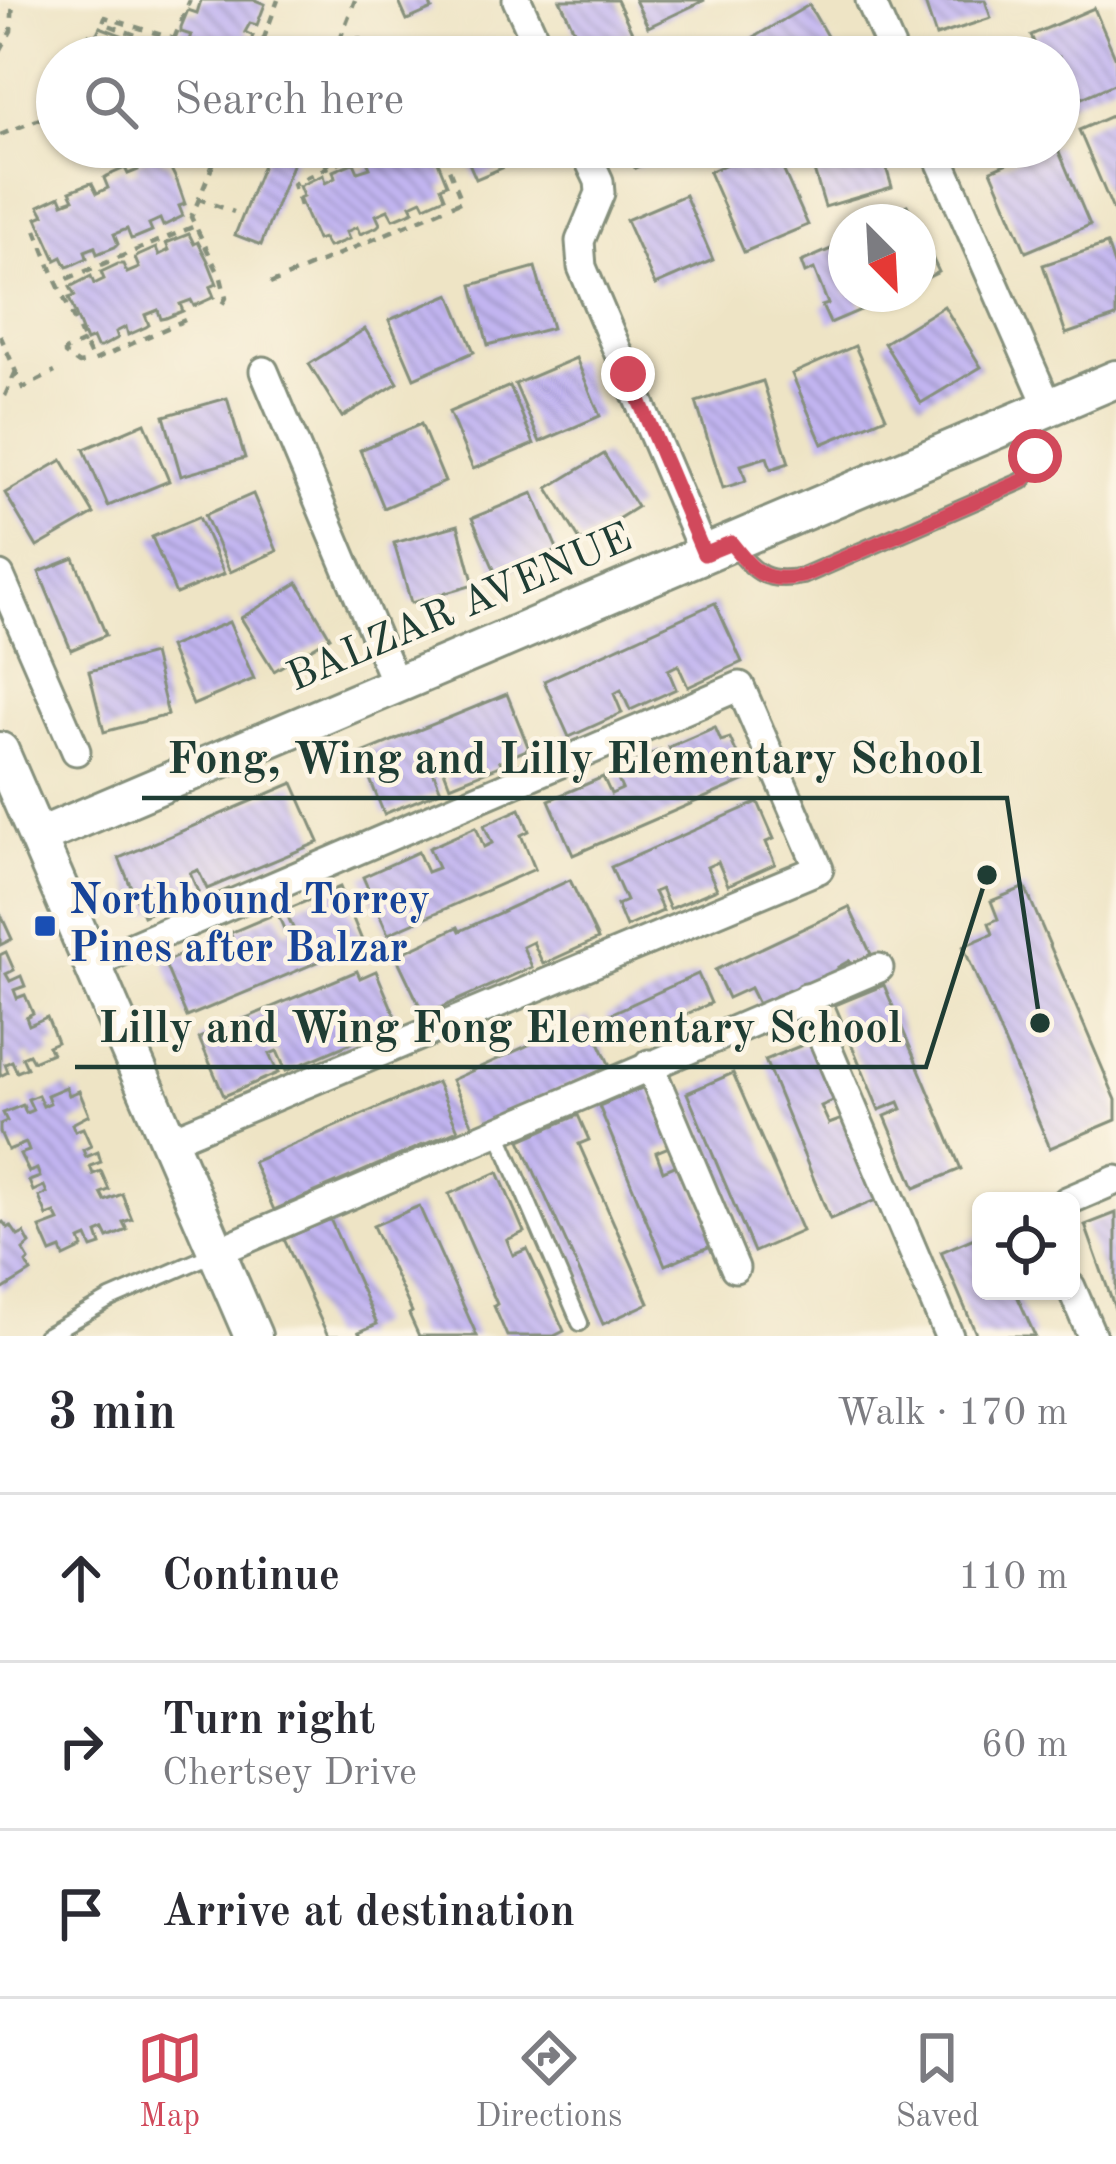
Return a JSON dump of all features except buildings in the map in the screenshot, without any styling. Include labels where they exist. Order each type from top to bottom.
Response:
[{"type":"street","points":[[518,0],[534,36]]},
{"type":"street","points":[[870,0],[886,36]]},
{"type":"street","points":[[593,168],[600,193],[580,241],[582,267],[717,549]]},
{"type":"street","points":[[942,168],[1038,412]]},
{"type":"street","points":[[264,370],[396,685]]},
{"type":"street","name":"BALZAR AVENUE","points":[[38,837],[1116,379]]},
{"type":"street","points":[[0,576],[10,629],[76,751]]},
{"type":"street","points":[[92,964],[740,686],[819,869],[168,1141]]},
{"type":"street","points":[[0,751],[253,1336]]},
{"type":"street","points":[[216,1252],[879,968]]},
{"type":"street","points":[[806,998],[949,1336]]},
{"type":"street","points":[[650,1064],[735,1268]]},
{"type":"street","points":[[1080,1195],[1116,1180]]},
{"type":"street","points":[[1077,1300],[1092,1336]]},
{"type":"lane","points":[[717,549],[782,580],[803,576],[1022,481],[1034,469],[1038,412]]},
{"type":"lane","points":[[497,1130],[580,1323]]},
{"type":"lane","points":[[45,1336],[110,1299],[216,1252]]},
{"type":"path","points":[[0,51],[11,31],[13,0]]},
{"type":"path","points":[[175,36],[190,0]]},
{"type":"path","points":[[264,36],[278,0]]},
{"type":"path","points":[[341,36],[355,0]]},
{"type":"path","points":[[140,36],[103,22],[105,16],[165,36]]},
{"type":"path","points":[[0,135],[36,120]]},
{"type":"path","points":[[212,168],[191,217],[221,278],[226,298],[220,306]]},
{"type":"path","points":[[300,206],[293,184],[326,168]]},
{"type":"path","points":[[270,284],[462,201],[449,168]]},
{"type":"path","points":[[200,197],[233,212]]},
{"type":"path","points":[[57,284],[195,226]]},
{"type":"path","points":[[36,230],[93,361]]},
{"type":"path","points":[[84,342],[64,351],[79,364],[185,320]]},
{"type":"path","points":[[0,334],[23,388],[55,372]]},
{"type":"path","points":[[5,396],[16,371]]},
{"type":"place","name":"Lilly and Wing Fong Elementary School","points":[[987,875]]},
{"type":"place","name":"Northbound Torrey Pines after Balzar","points":[[45,926]]},
{"type":"place","name":"Fong, Wing and Lilly Elementary School","points":[[1040,1023]]},
{"type":"route","points":[[628,374],[704,554],[731,543],[752,569],[782,580],[803,576],[1022,481],[1034,469],[1035,456]]}]
